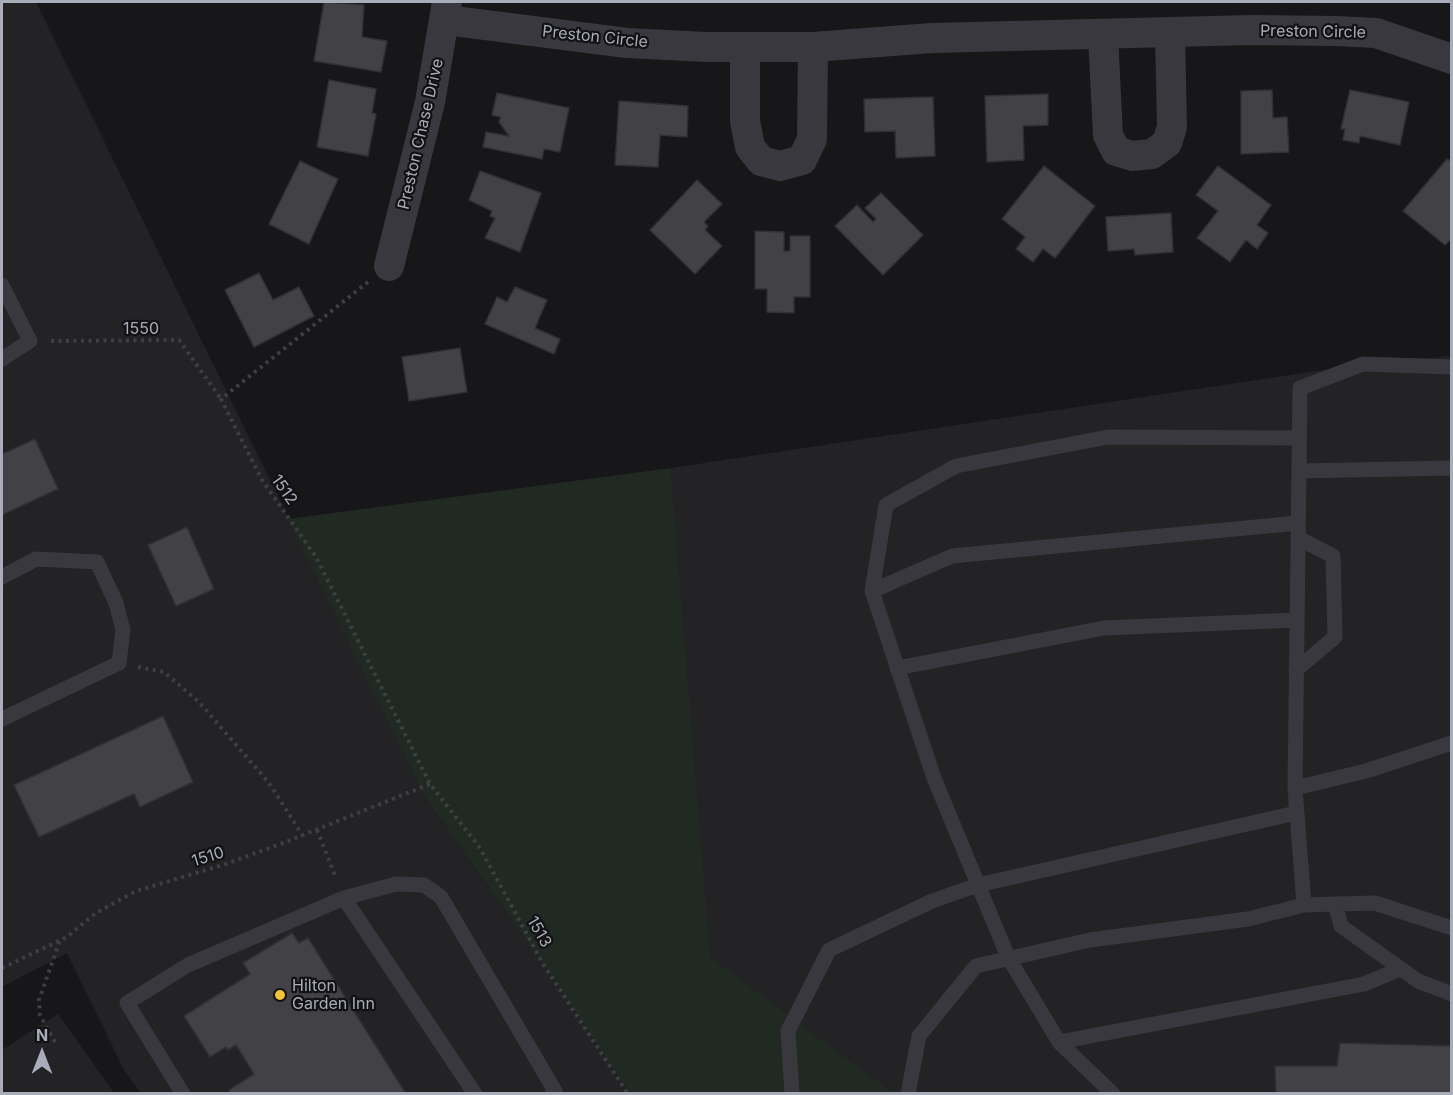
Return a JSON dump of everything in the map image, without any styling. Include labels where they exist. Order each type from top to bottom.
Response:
[{"type":"street","name":"Preston Circle","points":[[447,11],[627,43],[813,47],[932,38],[1252,30],[1376,33],[1452,59]]},
{"type":"street","name":"Preston Chase Drive","points":[[389,266],[430,102],[447,11]]},
{"type":"street","points":[[1103,35],[1108,135],[1116,151],[1132,156],[1152,154],[1167,143],[1172,127],[1170,33]]},
{"type":"street","points":[[744,47],[745,121],[750,147],[761,161],[780,166],[802,160],[812,139],[813,47]]},
{"type":"lane","points":[[2,285],[30,341],[2,359]]},
{"type":"lane","points":[[1305,905],[1295,788],[1300,388],[1363,364],[1452,367]]},
{"type":"lane","points":[[1113,1094],[1059,1042],[1008,957],[934,778],[872,591],[886,505],[956,466],[1108,437],[1299,438]]},
{"type":"lane","points":[[1299,471],[1452,468]]},
{"type":"lane","points":[[872,591],[952,556],[1298,530],[1332,556],[1335,638],[1296,670]]},
{"type":"lane","points":[[2,577],[36,560],[97,562],[116,603],[123,630],[119,663],[2,719]]},
{"type":"lane","points":[[897,668],[1104,628],[1297,620]]},
{"type":"lane","points":[[1295,788],[1366,771],[1452,743]]},
{"type":"lane","points":[[792,1094],[788,1031],[829,950],[932,900],[978,885],[1296,813]]},
{"type":"lane","points":[[183,1094],[127,1003],[188,964],[345,898],[396,884],[424,885],[441,897],[555,1091],[552,1094]]},
{"type":"lane","points":[[345,898],[475,1094]]},
{"type":"lane","points":[[908,1094],[919,1036],[976,966],[1090,940],[1248,919],[1305,905],[1375,903],[1452,928]]},
{"type":"lane","points":[[1335,904],[1341,926],[1418,981],[1452,994]]},
{"type":"lane","points":[[1059,1042],[1364,984],[1400,969]]},
{"type":"path","points":[[221,399],[389,266]]},
{"type":"path","name":"1550","points":[[30,341],[180,340],[221,399]]},
{"type":"path","name":"1512","points":[[221,399],[262,480],[316,557],[430,784]]},
{"type":"path","points":[[119,663],[164,672],[199,702],[269,783],[303,836]]},
{"type":"path","name":"1510","points":[[2,968],[60,940],[96,913],[136,891],[226,864],[303,836],[430,784]]},
{"type":"path","name":"1513","points":[[430,784],[480,848],[543,964],[628,1094]]},
{"type":"path","points":[[317,830],[345,898]]},
{"type":"path","points":[[55,1042],[40,1015],[39,1000],[60,940]]},
{"type":"shaded area","points":[[2,2],[36,2],[425,797],[543,964],[630,1093],[141,1093],[124,1070],[67,953],[2,987]]},
{"type":"shaded area","points":[[1451,356],[1451,1093],[894,1093],[709,957],[671,468],[1363,364]]},
{"type":"shaded area","points":[[671,468],[710,957],[894,1093],[630,1093],[543,964],[425,797],[288,519]]},
{"type":"shaded area","points":[[58,1014],[114,1093],[2,1093],[2,1050]]},
{"type":"building","points":[[324,2],[364,5],[362,37],[387,41],[381,72],[314,61]]},
{"type":"building","points":[[329,80],[376,89],[372,113],[376,114],[368,156],[317,147]]},
{"type":"building","points":[[1272,90],[1273,118],[1287,117],[1289,152],[1241,154],[1241,91]]},
{"type":"building","points":[[1350,90],[1409,102],[1400,145],[1360,136],[1359,143],[1343,140],[1345,129],[1341,129]]},
{"type":"building","points":[[497,93],[569,108],[560,152],[544,149],[542,159],[483,147],[486,132],[509,136],[499,122],[501,117],[492,115]]},
{"type":"building","points":[[1048,94],[1048,125],[1023,126],[1024,160],[987,162],[985,96]]},
{"type":"building","points":[[933,97],[935,156],[896,158],[895,131],[865,132],[864,99]]},
{"type":"building","points":[[619,101],[688,106],[687,137],[660,135],[658,167],[615,165]]},
{"type":"building","points":[[1447,159],[1452,162],[1452,238],[1445,245],[1403,211]]},
{"type":"building","points":[[300,161],[338,179],[309,244],[269,224]]},
{"type":"building","points":[[1044,166],[1095,206],[1055,258],[1043,249],[1033,262],[1016,249],[1025,237],[1002,219]]},
{"type":"building","points":[[1218,166],[1271,205],[1257,225],[1268,233],[1257,249],[1246,240],[1230,262],[1197,238],[1218,211],[1196,195]]},
{"type":"building","points":[[480,171],[541,193],[520,252],[485,238],[495,218],[490,216],[492,211],[469,200]]},
{"type":"building","points":[[697,180],[722,204],[704,222],[708,226],[705,230],[722,246],[695,274],[650,230]]},
{"type":"building","points":[[881,193],[923,235],[883,275],[835,226],[857,205],[873,222],[876,219],[865,208]]},
{"type":"building","points":[[1171,213],[1173,252],[1135,255],[1134,249],[1108,251],[1106,217]]},
{"type":"building","points":[[755,231],[784,232],[784,251],[790,251],[790,236],[810,236],[810,297],[794,297],[794,313],[767,312],[767,289],[755,289]]},
{"type":"building","points":[[259,273],[273,300],[299,287],[314,316],[254,347],[225,290]]},
{"type":"building","points":[[515,287],[547,300],[535,328],[560,339],[554,354],[485,324],[497,297],[507,302]]},
{"type":"building","points":[[460,348],[467,392],[409,401],[402,357]]},
{"type":"building","points":[[35,439],[58,489],[2,515],[2,454]]},
{"type":"building","points":[[187,527],[214,589],[176,606],[148,545]]},
{"type":"building","points":[[163,716],[193,782],[140,807],[134,794],[39,837],[14,785]]},
{"type":"building","name":"Hilton Garden Inn","points":[[292,933],[299,943],[308,938],[406,1094],[231,1094],[229,1090],[254,1074],[236,1045],[228,1050],[226,1047],[210,1057],[184,1016],[250,974],[243,963]]},
{"type":"building","points":[[1340,1043],[1452,1046],[1452,1094],[1276,1094],[1275,1066],[1337,1066]]},
{"type":"place","name":"Hilton Garden Inn","points":[[280,995]]}]
